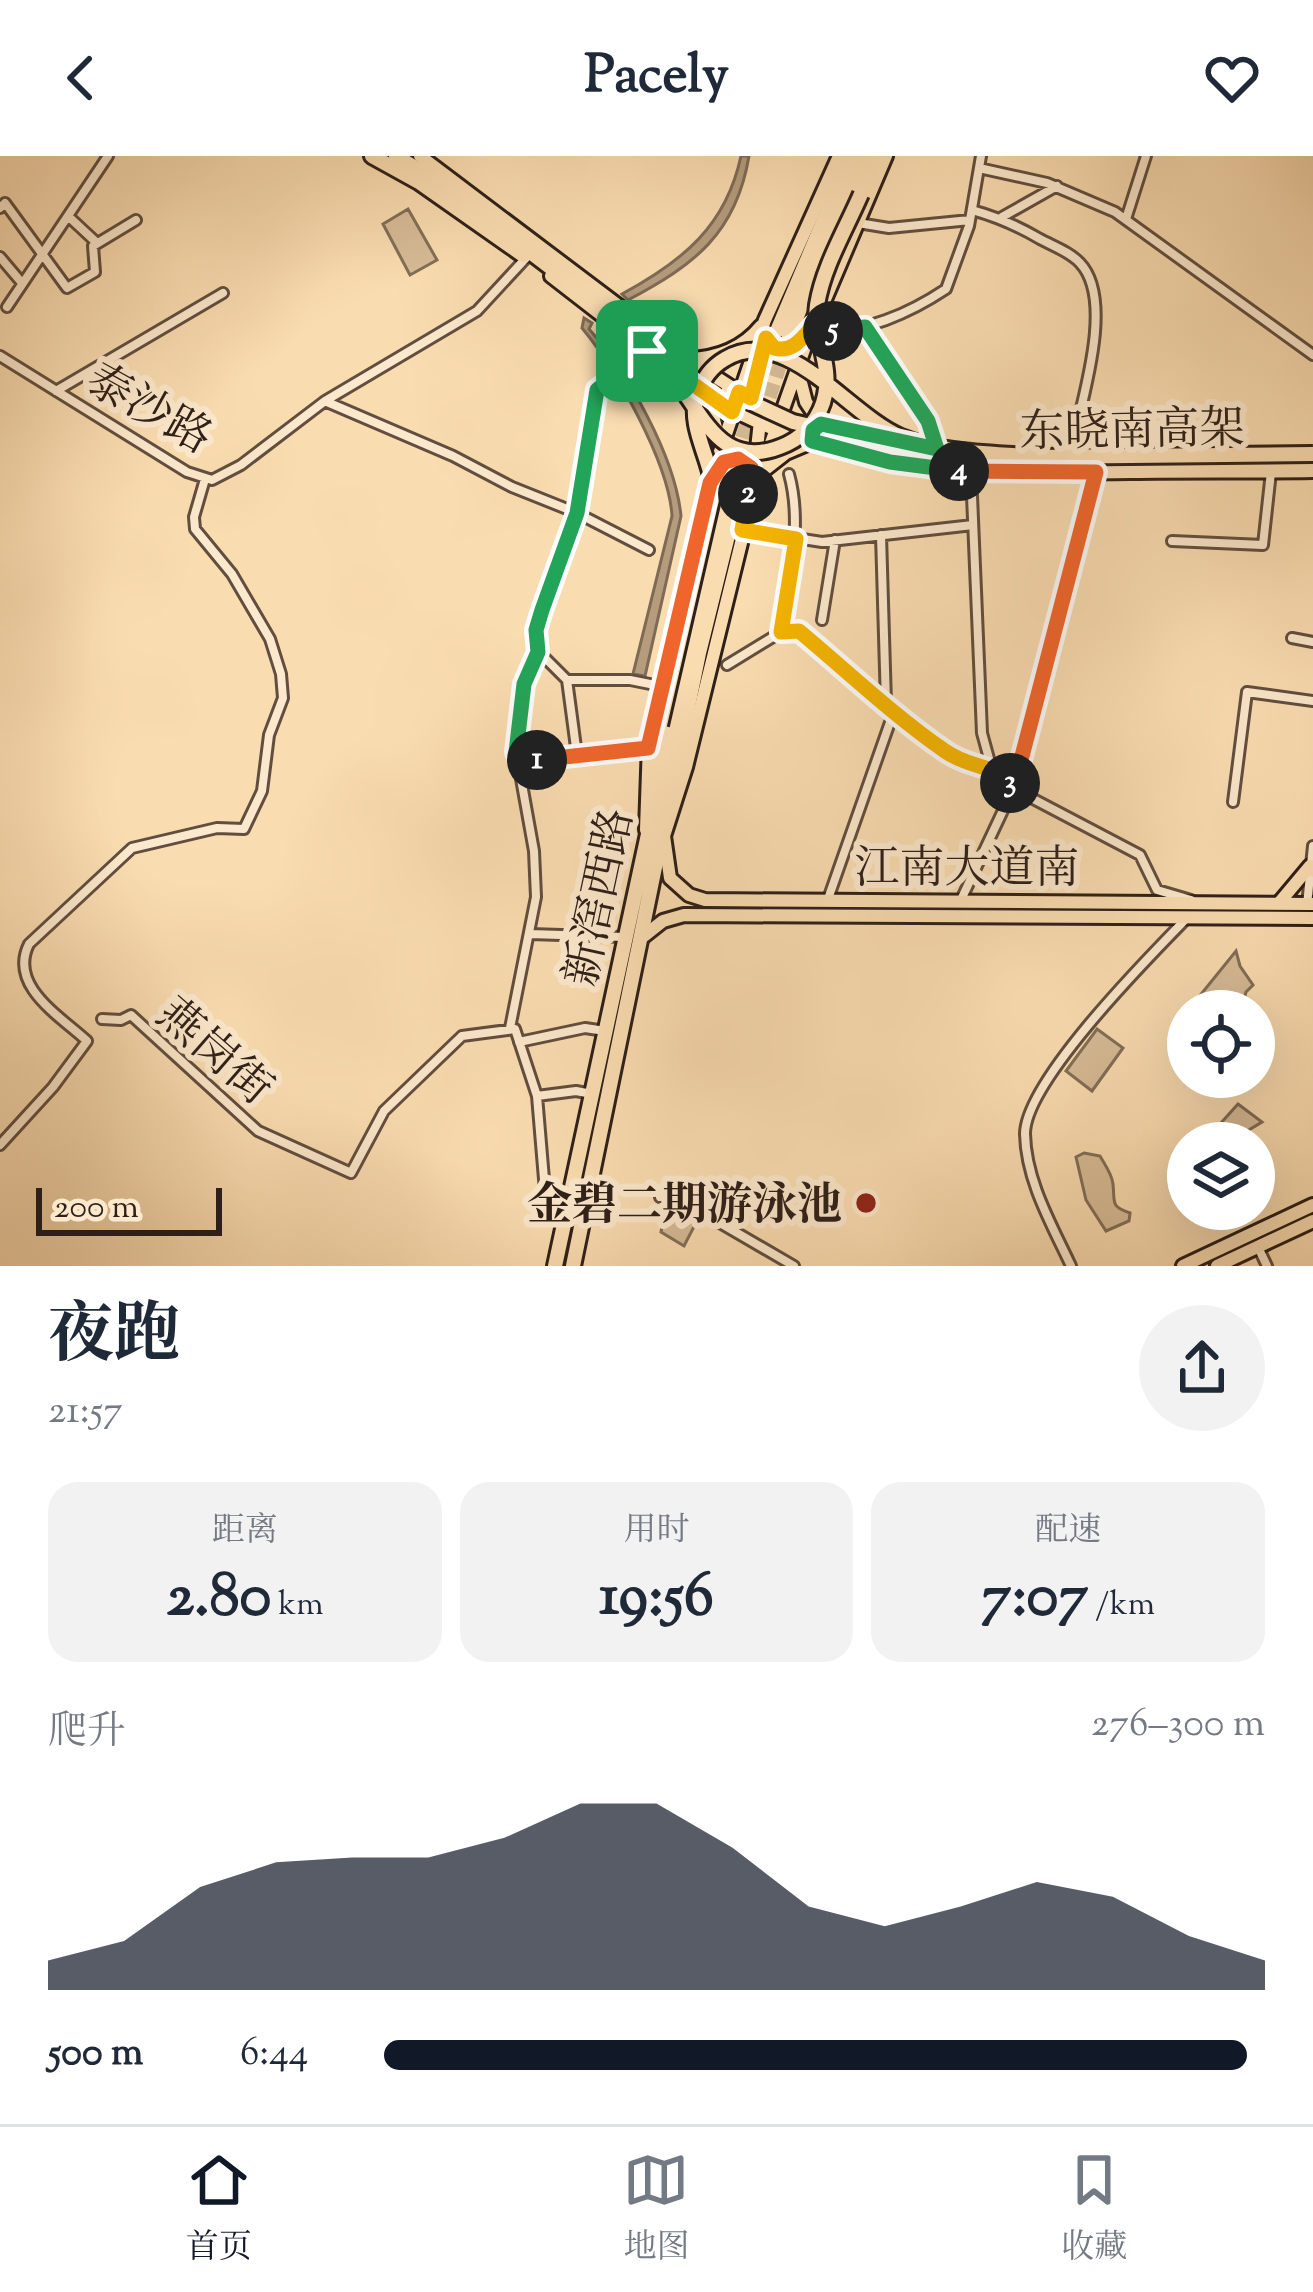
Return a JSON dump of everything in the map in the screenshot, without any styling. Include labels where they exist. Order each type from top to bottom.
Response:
[{"type":"highway","points":[[372,156],[527,257]]},
{"type":"highway","name":"东晓南高架","points":[[396,156],[441,184],[646,347],[705,388],[754,416],[821,439],[948,464],[1313,459]]},
{"type":"highway","name":"东晓南高架","points":[[416,156],[701,375],[749,404],[793,422],[891,447],[957,456],[1313,459]]},
{"type":"highway","points":[[774,332],[851,156]]},
{"type":"highway","points":[[774,332],[866,156]]},
{"type":"highway","points":[[646,347],[680,385],[704,426],[724,442],[760,450],[799,436],[813,422],[824,399],[827,372],[817,328],[818,299],[861,194],[882,156]]},
{"type":"highway","points":[[646,836],[660,724],[713,495],[695,405],[703,382],[719,363],[749,351],[774,353],[804,368],[869,420],[903,437],[937,447],[1038,458]]},
{"type":"highway","name":"新滘西路","points":[[553,1266],[646,836],[746,476]]},
{"type":"highway","name":"新滘西路","points":[[572,1266],[699,653],[746,476]]},
{"type":"main road","points":[[386,156],[425,179],[709,398],[775,431],[890,462],[971,472],[1271,472],[1313,459]]},
{"type":"main road","points":[[416,156],[438,161],[689,359],[745,395],[782,411],[937,449],[1313,459]]},
{"type":"main road","points":[[646,836],[648,748],[710,483],[732,412],[745,395],[774,332],[839,156]]},
{"type":"main road","points":[[746,476],[775,431],[882,156]]},
{"type":"main road","points":[[774,332],[774,348],[786,349],[813,326]]},
{"type":"main road","points":[[689,359],[716,356],[774,332]]},
{"type":"main road","points":[[798,366],[806,402],[821,424]]},
{"type":"main road","points":[[664,836],[689,754],[742,530],[746,476],[760,426],[745,395]]},
{"type":"main road","points":[[745,395],[775,431]]},
{"type":"main road","points":[[709,398],[720,448]]},
{"type":"main road","points":[[813,442],[813,430],[821,424]]},
{"type":"main road","points":[[746,476],[813,442]]},
{"type":"main road","points":[[710,483],[732,458],[744,461],[746,476]]},
{"type":"main road","name":"江南大道南","points":[[664,836],[670,878],[695,898],[1278,904],[1310,911]]},
{"type":"main road","points":[[1278,904],[1312,869]]},
{"type":"main road","name":"江南大道南","points":[[644,936],[663,921],[684,915],[1188,917],[1310,911]]},
{"type":"main road","points":[[1183,1266],[1313,1205]]},
{"type":"main road","points":[[1217,1266],[1313,1221]]},
{"type":"street","points":[[7,307],[108,156]]},
{"type":"street","points":[[813,326],[835,332],[865,327],[946,289],[971,215],[981,156]]},
{"type":"street","points":[[1126,219],[1146,156]]},
{"type":"street","points":[[980,167],[1057,186],[1126,219],[1313,356]]},
{"type":"street","points":[[1000,218],[1057,186]]},
{"type":"street","points":[[0,208],[5,203],[68,288],[94,272],[93,245],[136,220]]},
{"type":"street","points":[[857,223],[890,228],[971,215],[1000,218],[1082,264],[1095,294],[1093,345],[1071,451]]},
{"type":"street","points":[[68,216],[97,243]]},
{"type":"street","points":[[0,257],[23,284]]},
{"type":"street","name":"泰沙路","points":[[0,356],[205,479],[230,472],[325,401],[477,311],[527,257]]},
{"type":"street","points":[[56,392],[224,293]]},
{"type":"street","points":[[865,327],[928,421],[937,449]]},
{"type":"street","points":[[569,1202],[545,1191],[537,1096],[512,1029],[536,880],[516,752],[524,684],[538,652],[536,630],[577,513],[597,390],[646,347]]},
{"type":"street","points":[[325,401],[649,550]]},
{"type":"street","points":[[971,472],[982,733],[991,766],[1014,787],[1140,855],[1156,890],[1198,903]]},
{"type":"street","points":[[960,902],[1014,787],[1096,472]]},
{"type":"street","points":[[1172,541],[1263,544],[1271,472]]},
{"type":"street","points":[[781,632],[796,539],[795,495],[789,474]]},
{"type":"street","points":[[0,1145],[87,1042],[27,983],[23,964],[29,944],[132,848],[217,829],[244,829],[260,796],[269,735],[283,698],[281,674],[270,639],[251,607],[223,562],[195,530],[205,479]]},
{"type":"street","points":[[742,530],[835,540],[973,525]]},
{"type":"street","points":[[828,901],[890,707],[881,535]]},
{"type":"street","points":[[822,620],[835,540]]},
{"type":"street","points":[[727,665],[781,632],[799,631],[956,759],[991,766]]},
{"type":"street","points":[[1292,638],[1313,642]]},
{"type":"street","points":[[538,652],[567,680],[578,755]]},
{"type":"street","points":[[567,680],[630,680],[660,686]]},
{"type":"street","points":[[1233,802],[1247,692],[1313,701]]},
{"type":"street","points":[[521,763],[648,748]]},
{"type":"street","points":[[1310,911],[1313,846]]},
{"type":"street","points":[[1071,1266],[1033,1184],[1024,1130],[1044,1083],[1128,979],[1188,917]]},
{"type":"street","points":[[530,934],[625,938]]},
{"type":"street","name":"燕岗街","points":[[102,1019],[131,1015],[258,1131],[351,1173],[384,1112],[462,1036],[512,1029]]},
{"type":"street","points":[[519,1042],[585,1028],[605,1031]]},
{"type":"street","points":[[537,1096],[592,1094]]},
{"type":"street","points":[[660,1197],[672,1195],[794,1266]]},
{"type":"street","points":[[1258,1247],[1267,1266]]},
{"type":"shaded area","points":[[741,156],[749,156],[743,183],[722,227],[692,260],[628,300],[622,294],[683,254],[713,222]]},
{"type":"shaded area","points":[[408,209],[437,260],[410,275],[383,224]]},
{"type":"shaded area","points":[[584,318],[592,323],[589,329],[619,368],[660,442],[681,516],[645,676],[633,674],[672,516],[669,494],[639,418],[582,328]]},
{"type":"shaded area","points":[[1236,951],[1253,985],[1248,990],[1204,990]]},
{"type":"shaded area","points":[[1097,1029],[1123,1048],[1092,1091],[1066,1071]]},
{"type":"shaded area","points":[[1238,1104],[1262,1122],[1222,1122]]},
{"type":"shaded area","points":[[1084,1153],[1100,1156],[1111,1177],[1115,1203],[1130,1213],[1129,1221],[1106,1231],[1086,1200],[1076,1157]]},
{"type":"shaded area","points":[[667,1200],[699,1217],[684,1246],[661,1232]]},
{"type":"tunnel","points":[[763,417],[789,337]]},
{"type":"tunnel","points":[[736,458],[751,410]]},
{"type":"place","name":"金碧二期游泳池","points":[[866,1203]]},
{"type":"route","points":[[813,326],[835,332],[865,327],[928,421],[937,449],[821,424],[813,430],[813,442],[945,470],[1096,472],[1014,787],[991,766],[956,759],[799,631],[781,632],[796,539],[742,530],[753,475],[744,461],[732,458],[718,468],[710,483],[648,748],[521,763],[516,752],[524,684],[538,652],[536,630],[542,610],[577,513],[597,390],[647,351],[732,412],[739,392],[751,398],[766,338],[781,350],[796,344],[813,326]]}]
